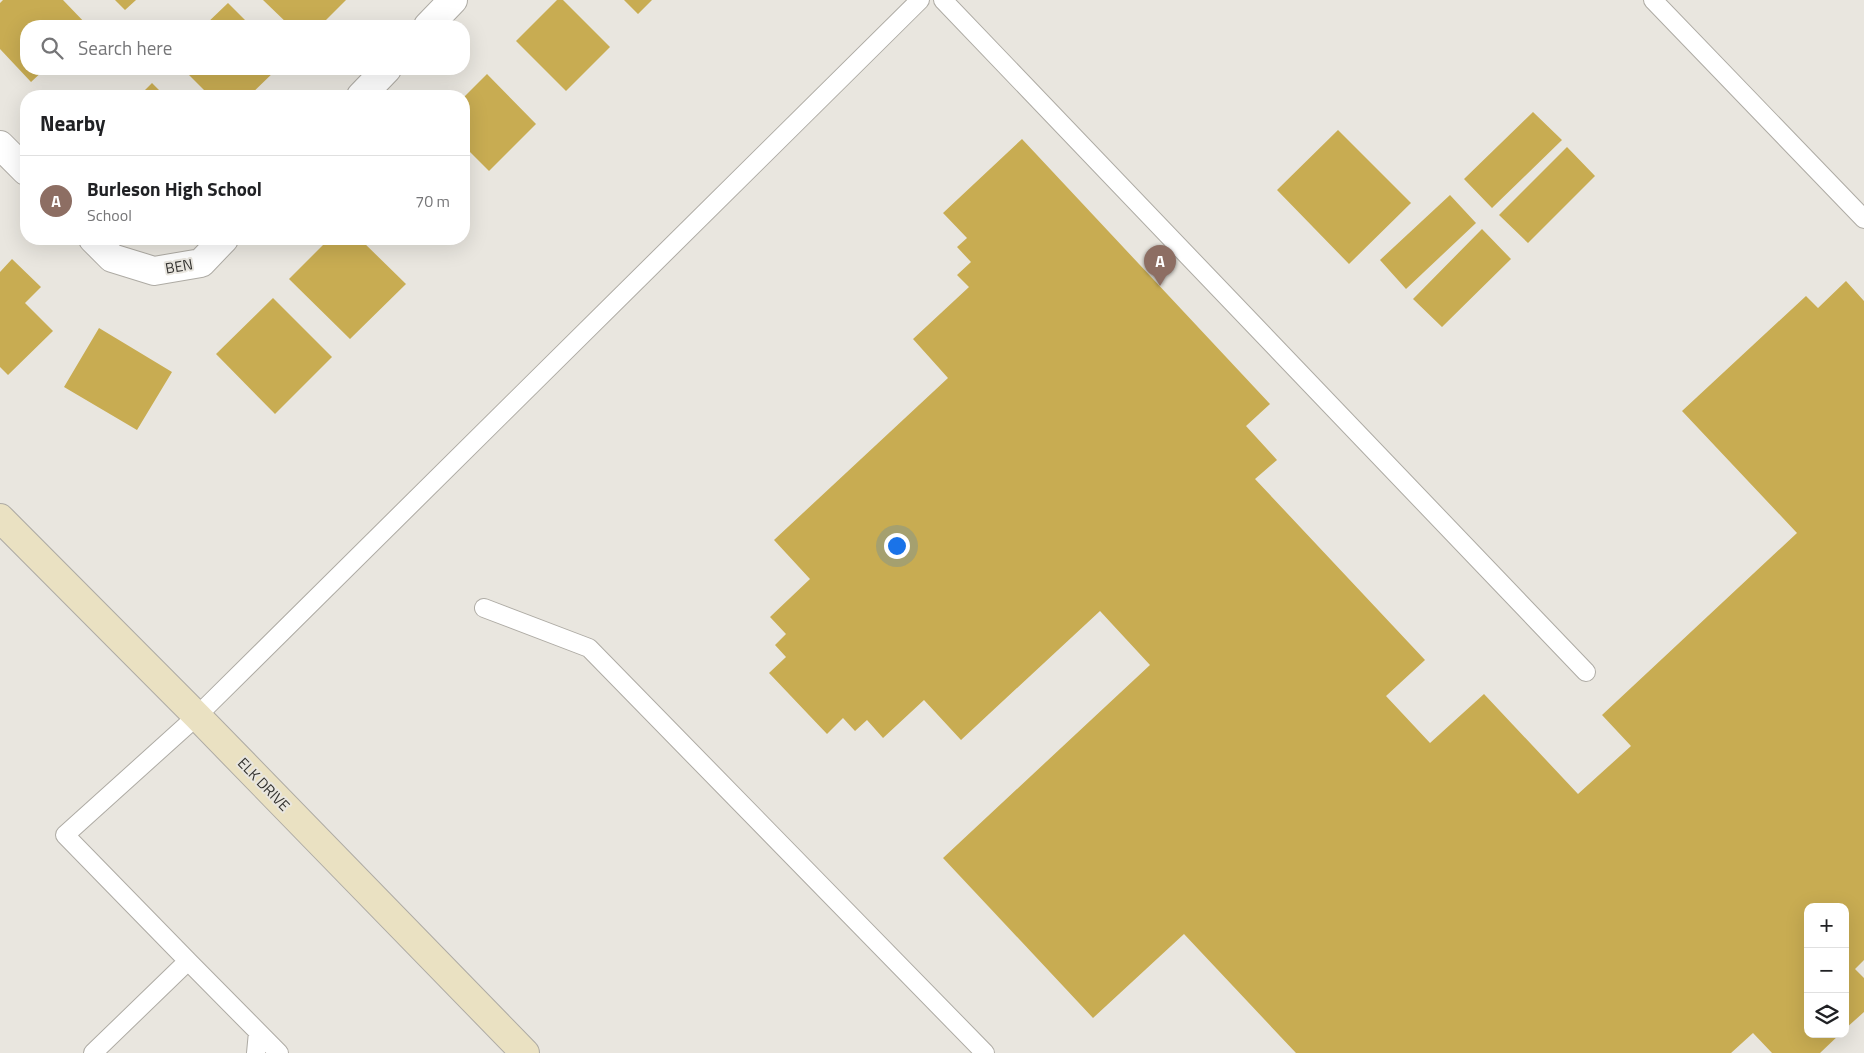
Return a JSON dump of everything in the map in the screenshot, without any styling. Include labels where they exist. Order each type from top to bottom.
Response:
[{"type":"street","points":[[434,20],[453,0]]},
{"type":"street","points":[[367,90],[381,75]]},
{"type":"street","points":[[0,145],[20,165]]},
{"type":"street","name":"BEN","points":[[99,245],[112,258],[154,271],[201,263],[218,245]]},
{"type":"street","name":"ELK DRIVE","points":[[0,518],[197,716],[526,1053]]},
{"type":"lane","points":[[279,1053],[65,835],[197,716],[920,0]]},
{"type":"lane","points":[[943,0],[1586,672]]},
{"type":"lane","points":[[1654,0],[1864,219]]},
{"type":"lane","points":[[484,608],[589,648],[984,1053]]},
{"type":"lane","points":[[92,1053],[188,961]]},
{"type":"lane","points":[[256,1053],[258,1032]]},
{"type":"building","points":[[3,0],[63,0],[82,20],[20,20],[20,70],[0,49],[0,3]]},
{"type":"building","points":[[115,0],[136,0],[125,10]]},
{"type":"building","points":[[263,0],[346,0],[326,20],[284,20]]},
{"type":"building","points":[[557,0],[563,0],[610,47],[566,91],[516,41]]},
{"type":"building","points":[[624,0],[652,0],[638,14]]},
{"type":"building","points":[[228,3],[245,20],[210,20]]},
{"type":"building","points":[[487,74],[536,124],[489,171],[470,152],[470,91]]},
{"type":"building","points":[[24,75],[39,75],[31,82]]},
{"type":"building","points":[[189,75],[271,75],[255,90],[204,90]]},
{"type":"building","points":[[152,83],[159,90],[145,90]]},
{"type":"building","points":[[1533,112],[1562,140],[1492,208],[1464,179]]},
{"type":"building","points":[[1338,130],[1411,203],[1349,264],[1277,190]]},
{"type":"building","points":[[1022,139],[1270,404],[1246,426],[1277,460],[1255,479],[1425,660],[1386,696],[1430,743],[1484,694],[1578,794],[1631,746],[1602,715],[1797,533],[1682,411],[1806,296],[1818,308],[1846,281],[1864,301],[1864,960],[1855,969],[1864,978],[1864,1012],[1849,1025],[1849,903],[1804,903],[1804,1038],[1836,1038],[1820,1053],[1772,1053],[1753,1033],[1731,1053],[1296,1053],[1184,934],[1093,1018],[943,858],[1150,665],[1100,611],[961,740],[924,700],[883,738],[867,720],[855,731],[843,718],[827,734],[769,673],[786,657],[775,645],[786,634],[770,617],[810,579],[774,540],[948,378],[913,339],[969,287],[957,275],[971,262],[957,247],[967,238],[943,213]]},
{"type":"building","points":[[1567,147],[1595,176],[1528,243],[1499,215]]},
{"type":"building","points":[[1450,195],[1476,223],[1406,289],[1380,260]]},
{"type":"building","points":[[1482,229],[1511,259],[1442,327],[1413,299]]},
{"type":"building","points":[[323,245],[366,245],[406,284],[350,339],[289,279]]},
{"type":"building","points":[[12,259],[41,287],[25,303],[53,331],[8,375],[0,367],[0,272]]},
{"type":"building","points":[[273,298],[332,357],[275,414],[216,354]]},
{"type":"building","points":[[99,328],[172,372],[137,430],[64,387]]},
{"type":"place","name":"Burleson High School","points":[[1160,286]]}]
